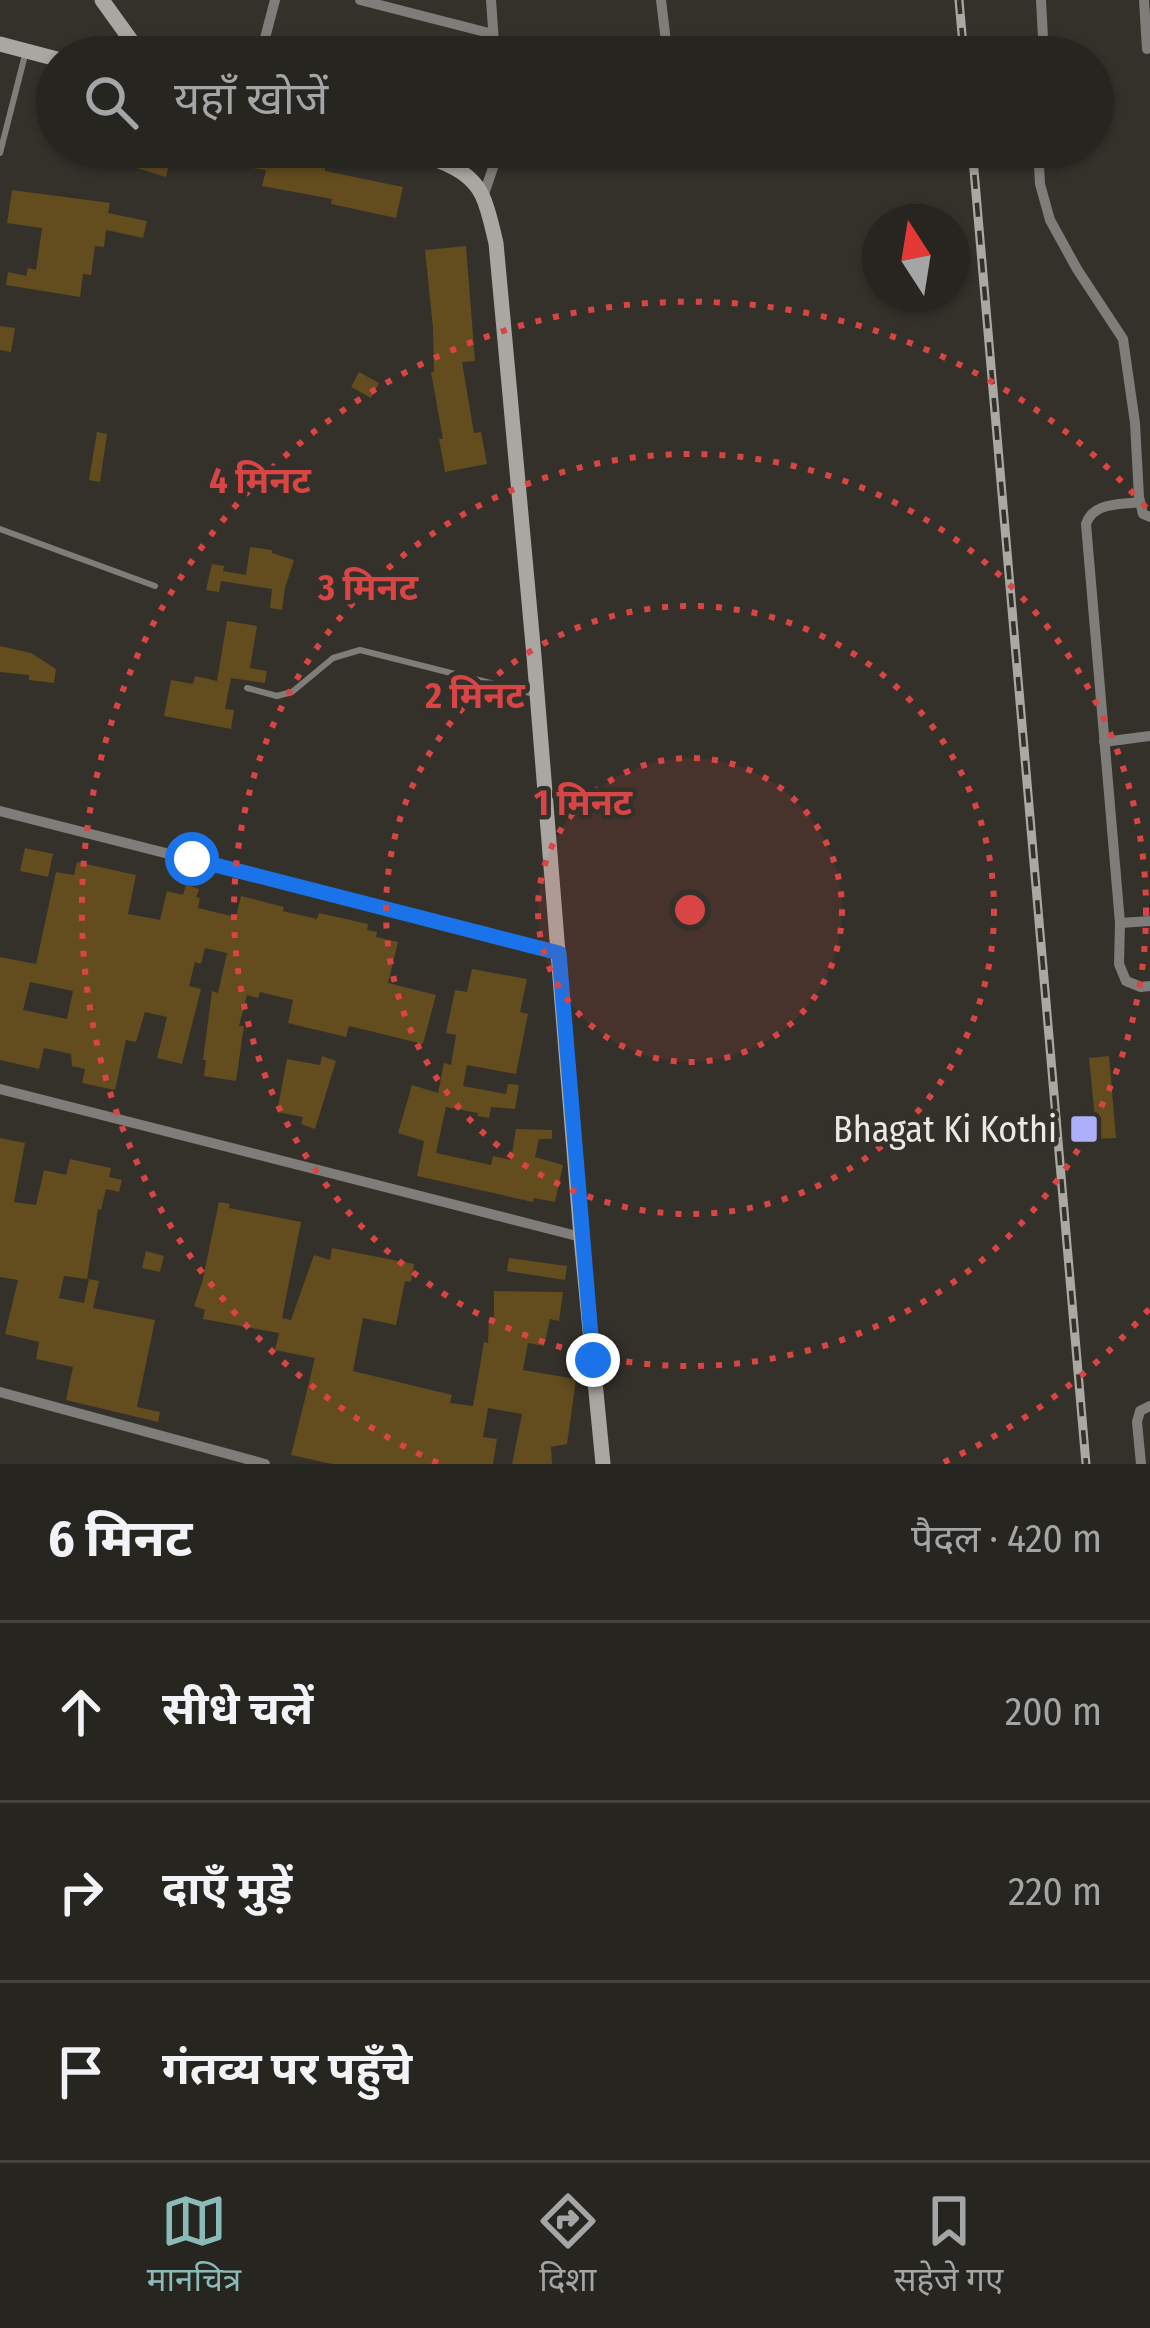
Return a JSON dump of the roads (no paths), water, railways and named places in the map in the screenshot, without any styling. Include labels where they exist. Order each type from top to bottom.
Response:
[{"type":"street","points":[[102,0],[128,36]]},
{"type":"street","points":[[266,36],[275,0]]},
{"type":"street","points":[[360,0],[397,5],[494,34],[490,0]]},
{"type":"street","points":[[661,0],[665,36]]},
{"type":"street","points":[[1041,0],[1043,36]]},
{"type":"street","points":[[1144,0],[1147,49]]},
{"type":"street","points":[[0,44],[36,54]]},
{"type":"street","points":[[453,168],[472,179],[483,197],[496,243],[603,1464]]},
{"type":"street","points":[[483,197],[493,168]]},
{"type":"street","points":[[1040,168],[1050,220],[1123,339],[1140,502],[1143,514],[1150,517]]},
{"type":"street","points":[[1140,502],[1095,508],[1086,524],[1120,923],[1118,964],[1126,981],[1150,986]]},
{"type":"street","points":[[1104,742],[1150,736]]},
{"type":"street","points":[[0,811],[559,953]]},
{"type":"street","points":[[1120,923],[1150,921]]},
{"type":"street","points":[[0,1088],[581,1237]]},
{"type":"street","points":[[0,1392],[265,1464]]},
{"type":"street","points":[[1141,1464],[1137,1421],[1140,1411],[1150,1406]]},
{"type":"lane","points":[[0,153],[26,52]]},
{"type":"lane","points":[[0,530],[155,586]]},
{"type":"lane","points":[[247,688],[278,696],[292,692],[333,658],[360,650],[538,695]]},
{"type":"railway","points":[[959,0],[962,36]]},
{"type":"railway","points":[[974,168],[1086,1464]]},
{"type":"place","name":"Bhagat Ki Kothi","points":[[1084,1129]]}]
